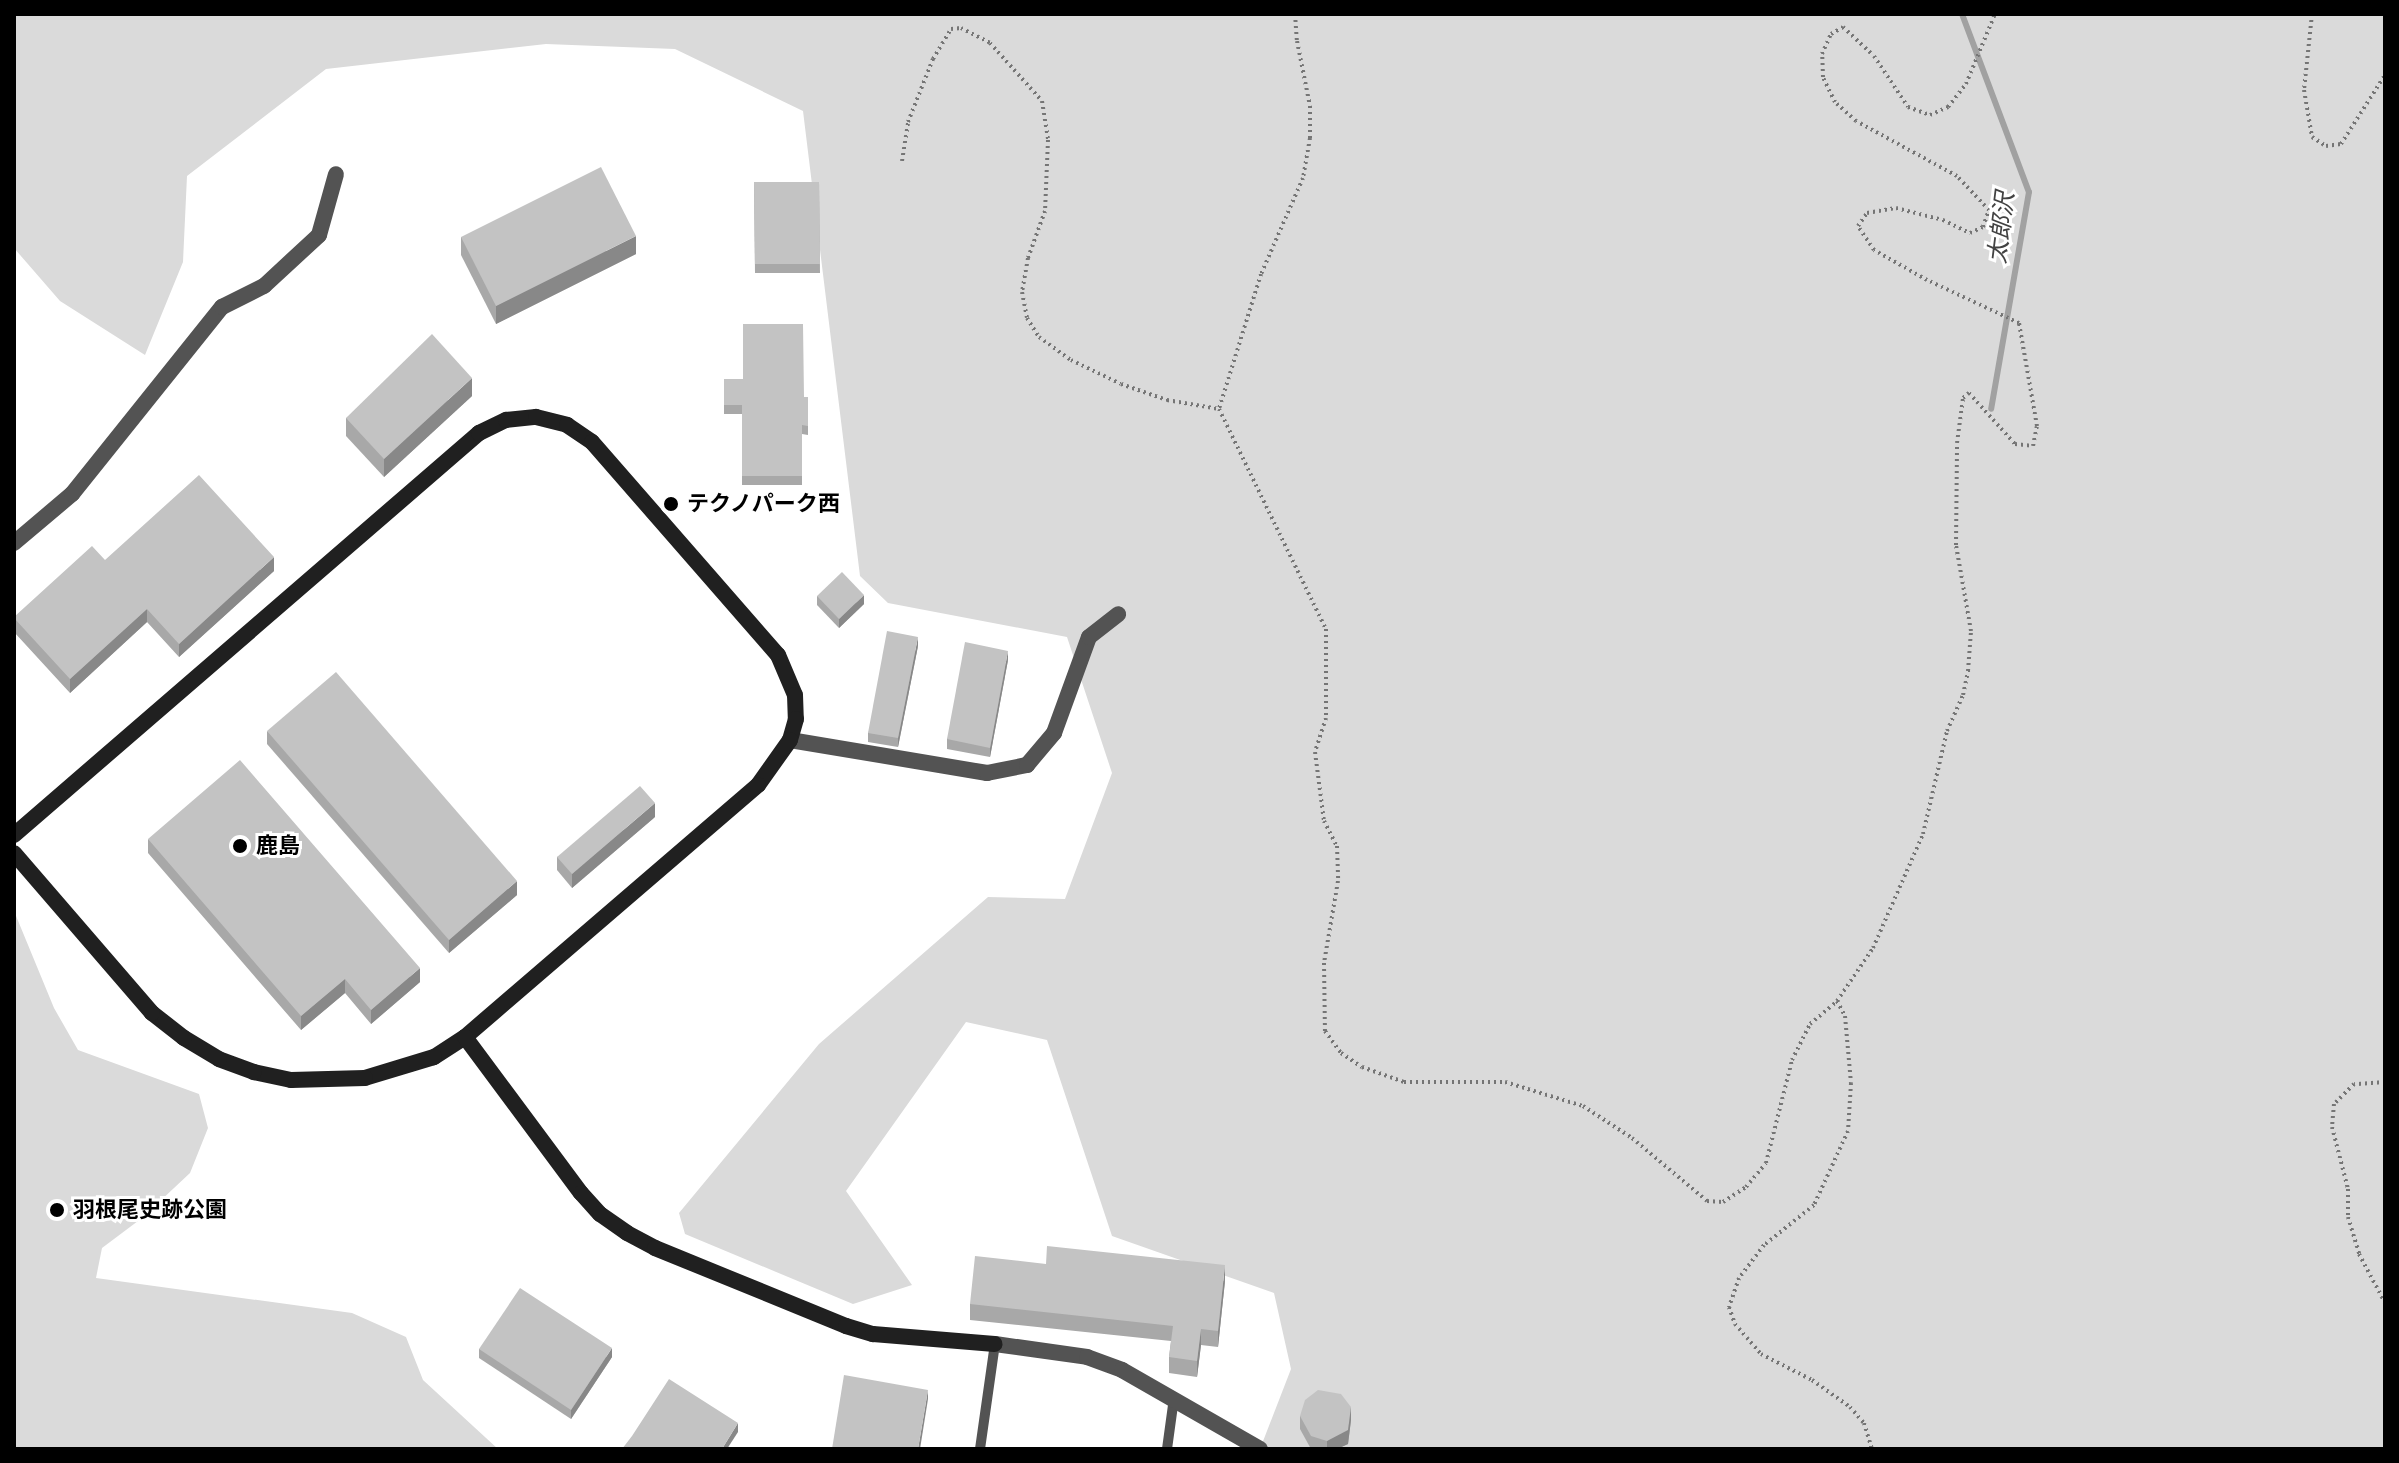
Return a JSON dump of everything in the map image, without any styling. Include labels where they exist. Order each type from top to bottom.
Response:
[{"type":"street","points":[[14,543],[72,494],[222,307],[264,286],[319,235],[336,174]]},
{"type":"street","points":[[14,835],[479,433],[506,420],[536,417],[567,425],[592,442],[778,655],[790,676],[795,695],[796,719],[790,740],[758,785],[465,1037],[434,1057],[365,1078],[291,1080],[219,1059],[152,1013],[14,853]]},
{"type":"street","points":[[790,740],[987,773],[1027,765],[1054,733],[1089,637],[1118,614]]},
{"type":"street","points":[[465,1037],[581,1193],[600,1214],[655,1248],[846,1326],[873,1334],[995,1344],[1087,1357],[1174,1398],[1260,1449]]},
{"type":"lane","points":[[980,1449],[995,1344]]},
{"type":"lane","points":[[1167,1449],[1174,1398]]},
{"type":"path","points":[[1295,14],[1310,106],[1310,138],[1303,178],[1261,274],[1219,409],[1326,629],[1326,718],[1315,752],[1324,821],[1337,846],[1338,881],[1324,963],[1325,1031],[1341,1053],[1362,1067],[1404,1082],[1505,1082],[1583,1106],[1632,1138],[1707,1201],[1723,1202],[1746,1187],[1766,1163],[1792,1060],[1810,1024],[1837,1001],[1873,948],[1918,846],[1947,731],[1966,683],[1971,631],[1956,545],[1957,443],[1963,398],[1969,393],[2015,444],[2033,446],[2037,426],[2019,323],[1927,280],[1874,250],[1858,226],[1867,213],[1896,208],[1943,220],[1970,233],[1983,227],[1989,210],[1957,176],[1856,121],[1835,102],[1823,77],[1822,54],[1831,34],[1843,27],[1874,56],[1908,107],[1930,115],[1948,107],[1966,84],[1995,14]]},
{"type":"path","points":[[2312,14],[2304,90],[2312,137],[2326,146],[2341,144],[2385,75]]},
{"type":"path","points":[[902,161],[908,122],[933,59],[951,29],[961,28],[990,43],[1042,101],[1048,140],[1045,211],[1028,258],[1022,292],[1027,318],[1039,337],[1071,360],[1121,384],[1167,400],[1219,409]]},
{"type":"path","points":[[1837,1001],[1845,1016],[1851,1083],[1848,1131],[1814,1205],[1764,1245],[1739,1278],[1729,1307],[1735,1324],[1761,1354],[1812,1380],[1850,1407],[1864,1423],[1872,1449]]},
{"type":"path","points":[[2385,1082],[2354,1084],[2334,1104],[2332,1127],[2348,1189],[2352,1230],[2359,1254],[2385,1303]]},
{"type":"shaded area","points":[[14,14],[2385,14],[2385,1449],[1260,1449],[1291,1369],[1274,1293],[1112,1236],[1047,1040],[966,1022],[846,1191],[912,1285],[853,1304],[685,1234],[679,1213],[819,1044],[988,897],[1065,899],[1112,773],[1067,637],[888,603],[860,576],[803,111],[675,49],[546,44],[326,69],[187,176],[183,262],[145,355],[60,301],[14,248]]},
{"type":"shaded area","points":[[14,911],[54,1008],[78,1050],[199,1094],[208,1128],[190,1173],[142,1218],[102,1248],[96,1278],[352,1313],[406,1337],[423,1380],[498,1449],[14,1449]]},
{"type":"building","points":[[601,167],[636,236],[496,306],[461,237]]},
{"type":"building","points":[[754,182],[819,182],[820,264],[755,264]]},
{"type":"building","points":[[743,324],[803,324],[804,397],[808,397],[808,426],[802,425],[802,476],[742,476],[742,405],[724,405],[724,379],[743,379]]},
{"type":"building","points":[[432,334],[472,378],[384,459],[346,418]]},
{"type":"building","points":[[199,475],[274,557],[179,644],[147,609],[70,679],[14,617],[92,546],[105,560]]},
{"type":"building","points":[[842,572],[864,595],[839,619],[817,596]]},
{"type":"building","points":[[887,631],[918,637],[898,738],[868,733]]},
{"type":"building","points":[[965,642],[1008,651],[990,748],[947,739]]},
{"type":"building","points":[[336,672],[517,881],[449,940],[267,731]]},
{"type":"building","points":[[240,760],[420,968],[371,1010],[345,979],[301,1016],[148,839]]},
{"type":"building","points":[[640,786],[655,803],[572,874],[557,857]]},
{"type":"building","points":[[1047,1246],[1225,1265],[1218,1331],[1201,1329],[1197,1361],[1169,1357],[1173,1326],[970,1304],[975,1256],[1046,1264]]},
{"type":"building","points":[[520,1288],[612,1348],[571,1410],[479,1349]]},
{"type":"building","points":[[844,1375],[928,1390],[918,1449],[832,1449]]},
{"type":"building","points":[[669,1379],[738,1423],[722,1449],[622,1449]]},
{"type":"building","points":[[1318,1390],[1341,1394],[1351,1407],[1348,1430],[1327,1441],[1311,1436],[1300,1416],[1305,1400]]},
{"type":"waterway","name":"太郎沢","points":[[1962,14],[2029,192],[1991,409]]},
{"type":"place","name":"テクノパーク西","points":[[671,504]]},
{"type":"place","name":"鹿島","points":[[240,846]]},
{"type":"place","name":"羽根尾史跡公園","points":[[57,1210]]}]
